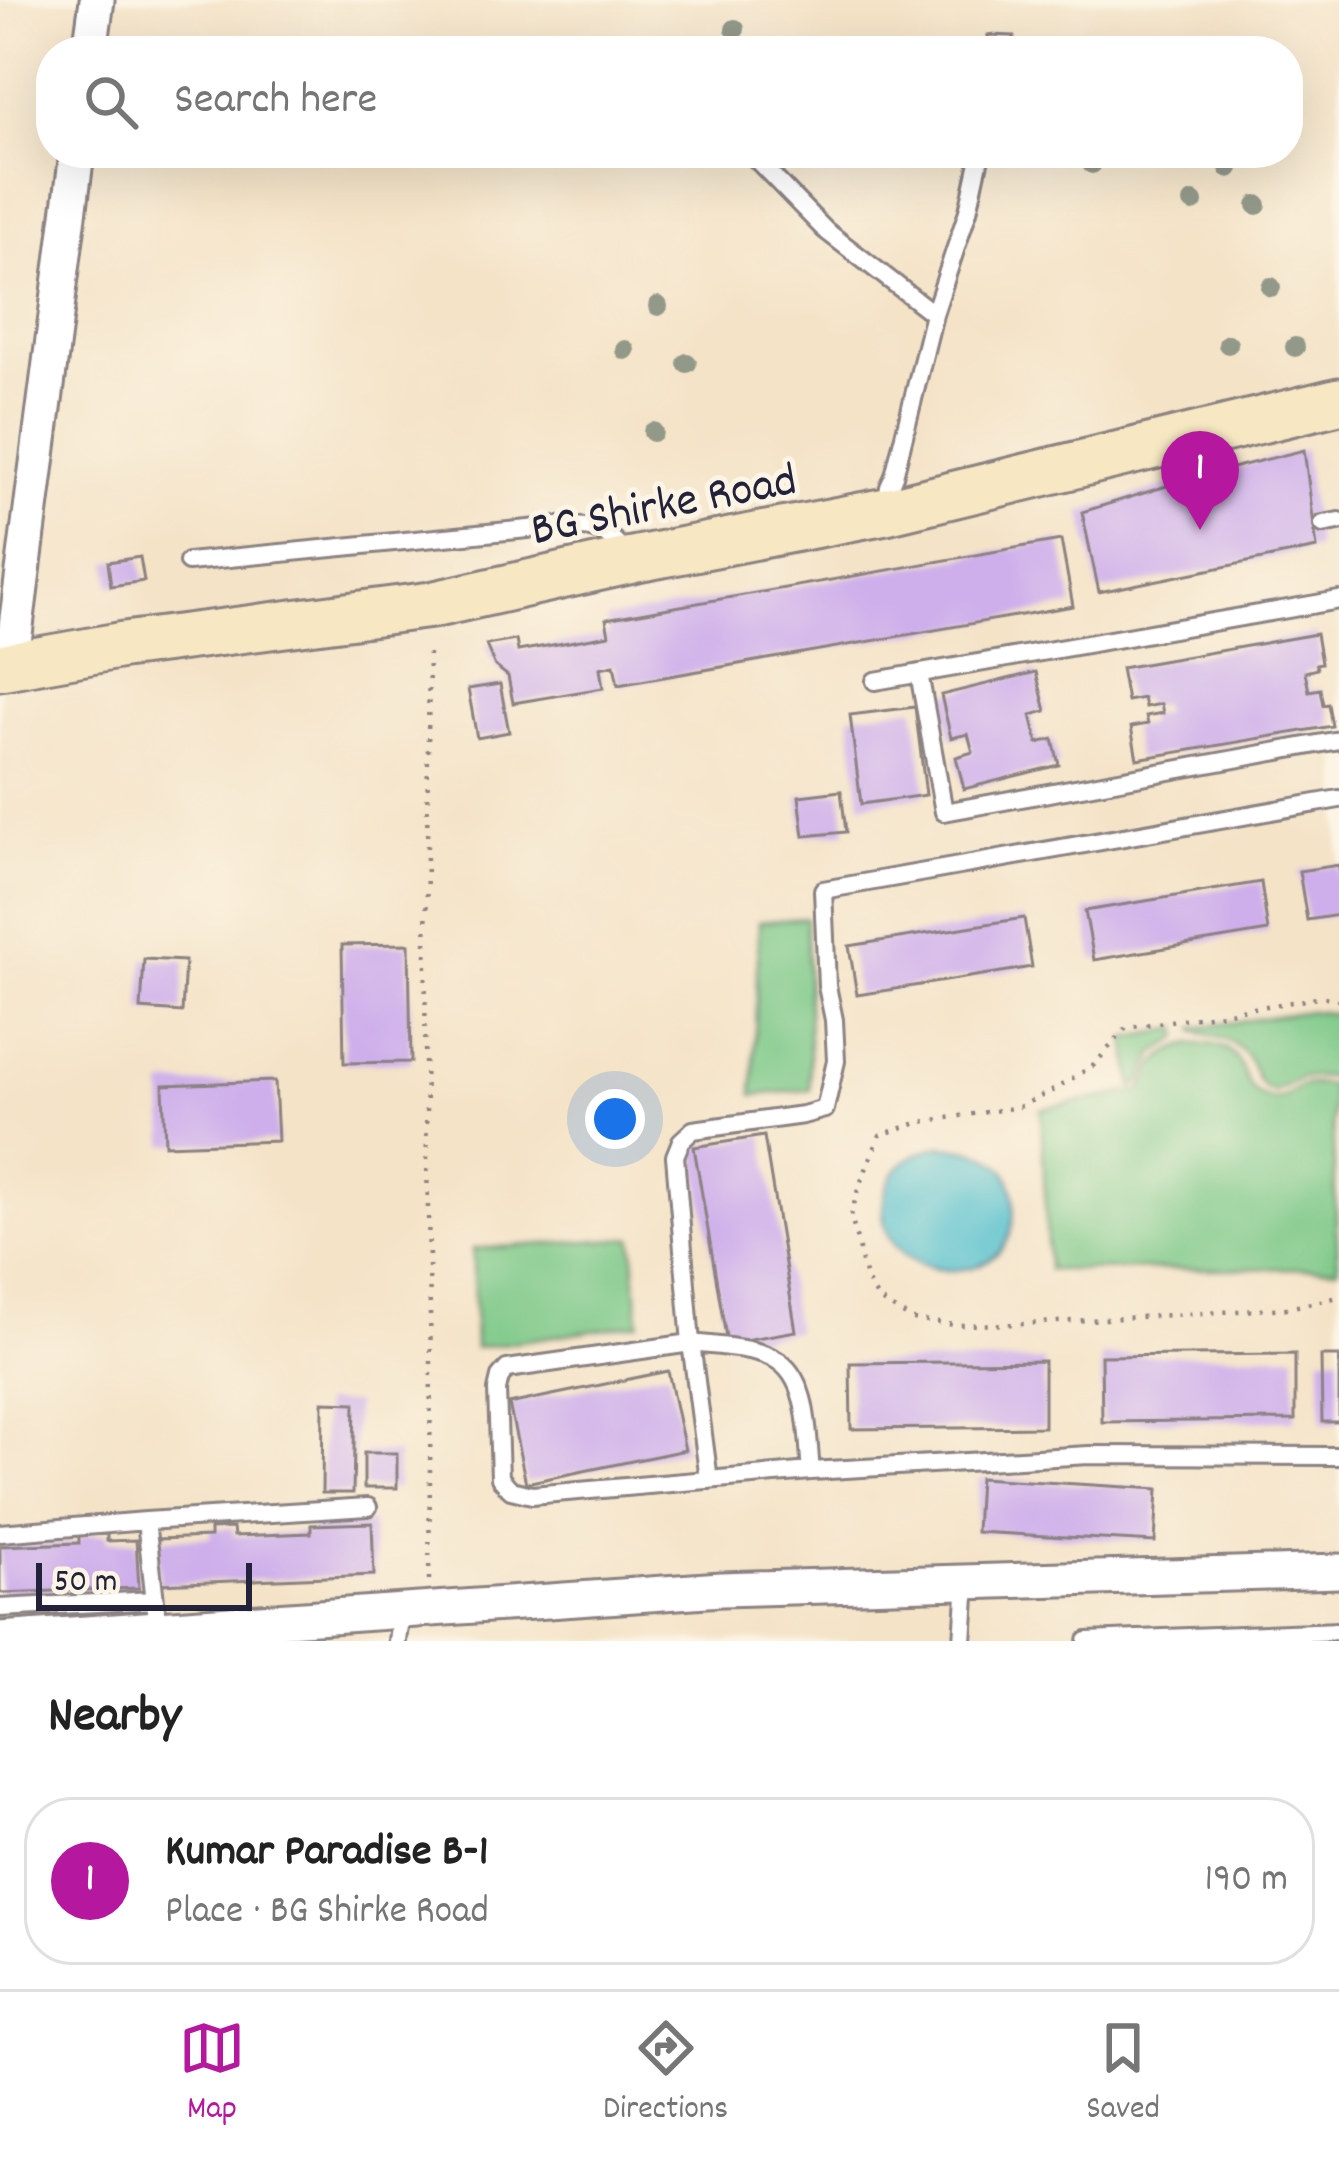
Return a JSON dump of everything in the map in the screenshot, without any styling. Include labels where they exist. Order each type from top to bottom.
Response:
[{"type":"street","points":[[92,36],[97,0]]},
{"type":"street","points":[[5,666],[75,168]]},
{"type":"street","name":"BG Shirke Road","points":[[5,666],[124,645],[431,605],[886,511],[1339,400]]},
{"type":"street","points":[[0,1639],[156,1614],[317,1629],[721,1588],[1339,1571]]},
{"type":"lane","points":[[765,168],[825,230],[934,314]]},
{"type":"lane","points":[[886,511],[934,314],[978,168]]},
{"type":"lane","points":[[188,562],[559,526],[589,526],[613,538],[632,560]]},
{"type":"lane","points":[[875,681],[1339,600]]},
{"type":"lane","points":[[919,673],[944,812],[1339,740]]},
{"type":"lane","points":[[709,1480],[691,1343],[676,1156],[681,1141],[693,1130],[825,1108],[836,1060],[823,890],[1339,799]]},
{"type":"lane","points":[[812,1471],[802,1400],[792,1375],[774,1358],[691,1343],[507,1369],[500,1377],[500,1478],[511,1490],[532,1495],[812,1471],[1089,1455],[1339,1456]]},
{"type":"lane","points":[[0,1533],[368,1507]]},
{"type":"lane","points":[[0,1608],[156,1614],[146,1521]]},
{"type":"lane","points":[[963,1641],[967,1581]]},
{"type":"lane","points":[[1087,1641],[1339,1631]]},
{"type":"path","points":[[409,1620],[431,1363],[424,1058],[429,632]]},
{"type":"path","points":[[1339,1000],[1324,997],[1126,1028],[1094,1065],[1019,1107],[921,1122],[880,1135],[851,1216],[866,1279],[879,1300],[913,1320],[1023,1324],[1288,1307],[1339,1297]]},
{"type":"green space","points":[[806,918],[810,1090],[753,1095],[759,922]]},
{"type":"green space","points":[[1309,1011],[1339,1014],[1339,1076],[1301,1078],[1273,1092],[1260,1082],[1238,1047],[1195,1031],[1195,1028]]},
{"type":"green space","points":[[1179,1028],[1180,1037],[1154,1054],[1142,1082],[1133,1087],[1126,1038]]},
{"type":"green space","points":[[1192,1044],[1226,1049],[1255,1092],[1266,1098],[1281,1098],[1304,1085],[1331,1085],[1338,1268],[1048,1270],[1041,1109],[1142,1090],[1163,1057]]},
{"type":"green space","points":[[633,1238],[639,1323],[475,1348],[473,1249]]},
{"type":"water","points":[[942,1146],[971,1150],[994,1161],[1004,1169],[1014,1193],[1010,1234],[995,1256],[951,1270],[906,1256],[891,1240],[883,1217],[887,1188],[901,1164]]},
{"type":"building","points":[[1304,450],[1317,548],[1099,592],[1082,512]]},
{"type":"building","points":[[1061,540],[1073,606],[618,685],[614,665],[600,668],[603,688],[513,703],[508,676],[495,666],[486,645],[516,640],[518,651],[609,635],[606,619]]},
{"type":"building","points":[[140,557],[144,581],[111,586],[108,562]]},
{"type":"building","points":[[1316,634],[1321,663],[1305,672],[1309,691],[1320,689],[1323,705],[1328,704],[1332,726],[1137,759],[1131,727],[1148,724],[1146,716],[1163,713],[1161,704],[1145,707],[1143,698],[1127,701],[1121,668]]},
{"type":"building","points":[[1036,672],[1046,711],[1031,715],[1038,743],[1053,739],[1059,765],[964,789],[956,757],[973,752],[968,734],[951,738],[941,695]]},
{"type":"building","points":[[500,684],[509,732],[477,738],[468,689]]},
{"type":"building","points":[[915,707],[926,795],[861,804],[850,715]]},
{"type":"building","points":[[841,791],[846,832],[804,836],[799,796]]},
{"type":"building","points":[[1339,865],[1339,915],[1307,920],[1299,871]]},
{"type":"building","points":[[1261,882],[1268,931],[1094,960],[1085,911]]},
{"type":"building","points":[[1024,918],[1032,967],[857,995],[849,946]]},
{"type":"building","points":[[409,944],[411,1062],[344,1063],[342,945]]},
{"type":"building","points":[[144,959],[185,961],[182,1012],[141,1009]]},
{"type":"building","points":[[275,1081],[278,1141],[165,1145],[163,1085]]},
{"type":"building","points":[[764,1136],[796,1331],[727,1343],[694,1147]]},
{"type":"building","points":[[1295,1354],[1295,1420],[1102,1422],[1101,1356]]},
{"type":"building","points":[[1321,1356],[1339,1356],[1339,1422],[1322,1422]]},
{"type":"building","points":[[1044,1361],[1044,1427],[851,1429],[850,1363]]},
{"type":"building","points":[[668,1371],[685,1450],[526,1483],[509,1404]]},
{"type":"building","points":[[323,1402],[355,1403],[353,1493],[322,1493]]},
{"type":"building","points":[[364,1453],[397,1453],[397,1488],[364,1488]]},
{"type":"building","points":[[979,1478],[1158,1489],[1155,1542],[976,1532]]},
{"type":"building","points":[[372,1523],[374,1575],[159,1584],[157,1539],[210,1537],[210,1529],[233,1528],[234,1536],[311,1533],[311,1525]]},
{"type":"building","points":[[107,1534],[107,1541],[136,1540],[139,1588],[0,1593],[0,1546],[79,1543],[79,1535]]},
{"type":"place","name":"Kumar Paradise B-1","points":[[1200,530]]}]
